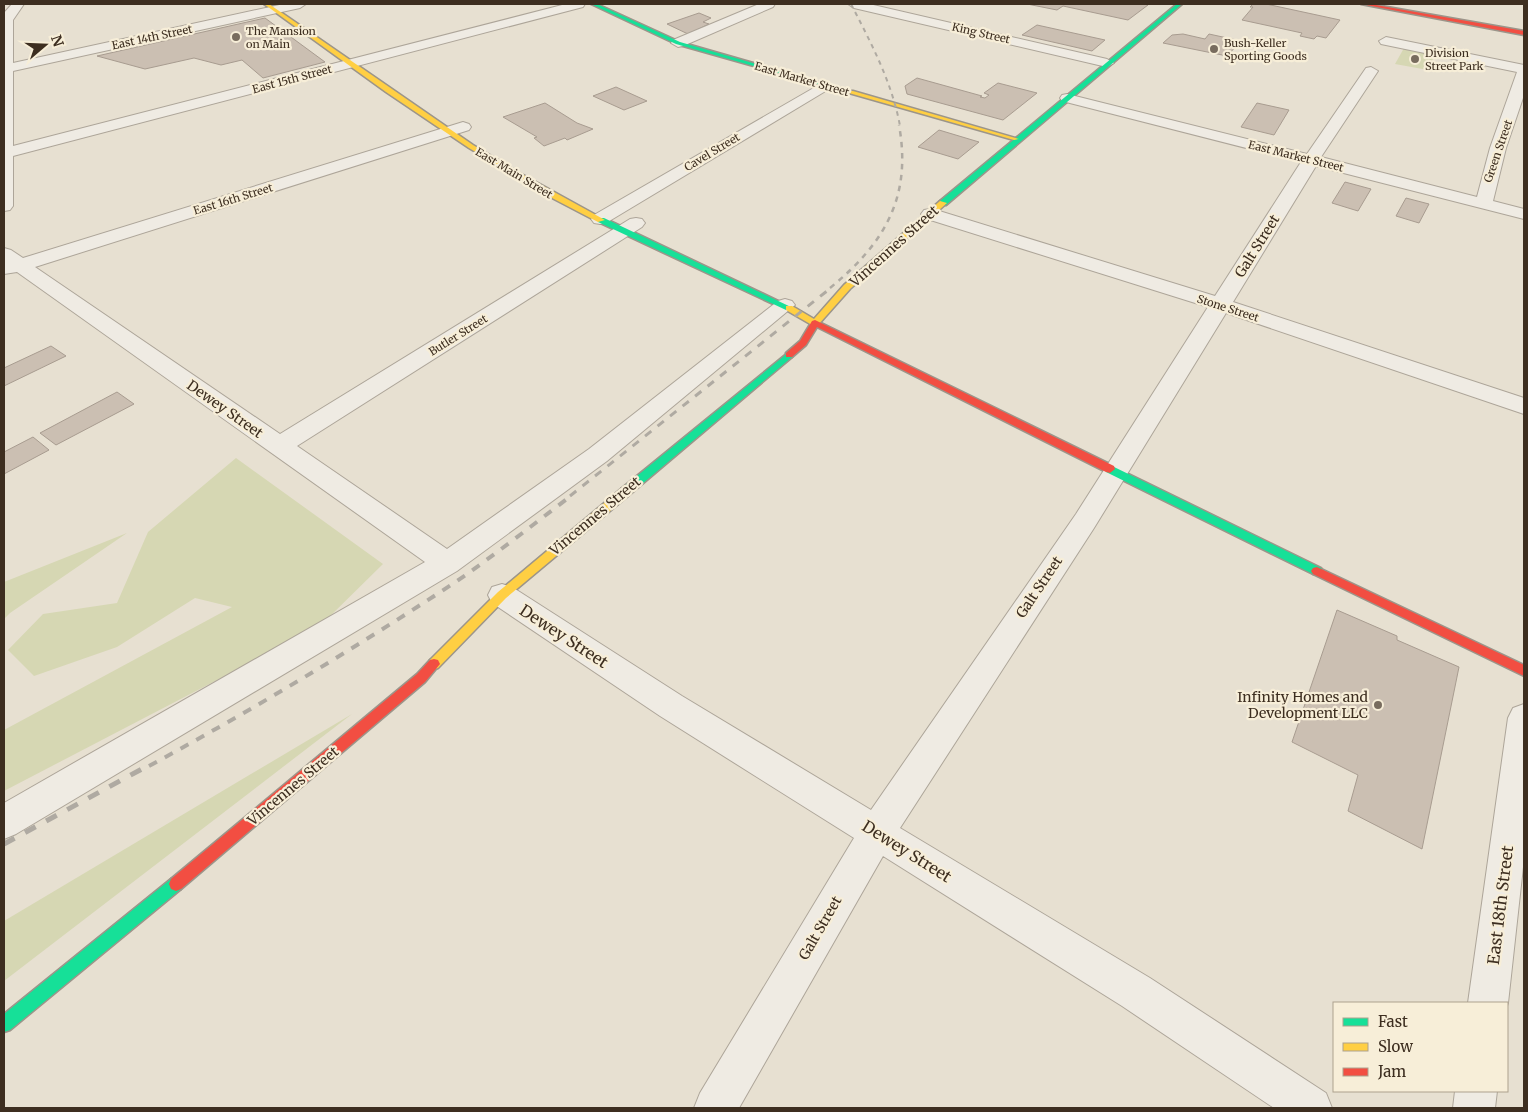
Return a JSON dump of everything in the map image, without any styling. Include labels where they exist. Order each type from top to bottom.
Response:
[{"type":"main road","name":"East Market Street","points":[[592,4],[678,43],[1016,140]]},
{"type":"main road","name":"Vincennes Street","points":[[4,1024],[221,848],[421,678],[502,595],[803,343],[815,324],[847,288],[930,214],[1107,63],[1180,4]]},
{"type":"main road","points":[[1363,4],[1524,33]]},
{"type":"main road","name":"East Main Street","points":[[277,6],[453,125],[533,172],[576,194]]},
{"type":"main road","name":"East Main Street","points":[[358,62],[409,90]]},
{"type":"main road","name":"East Main Street","points":[[453,125],[521,179],[605,212],[746,289],[785,305],[815,324],[1304,565],[1524,670]]},
{"type":"main road","name":"East Main Street","points":[[680,244],[766,285],[785,305]]},
{"type":"street","name":"East 14th Street","points":[[5,69],[277,6],[300,4]]},
{"type":"street","name":"East 15th Street","points":[[5,153],[579,4]]},
{"type":"street","points":[[678,43],[769,4]]},
{"type":"street","name":"King Street","points":[[854,4],[1107,63]]},
{"type":"street","points":[[4,206],[7,20],[16,5]]},
{"type":"street","points":[[1386,41],[1524,70]]},
{"type":"street","name":"Green Street","points":[[1484,204],[1486,188],[1492,175],[1497,151],[1520,106],[1524,70]]},
{"type":"street","name":"Galt Street","points":[[715,1108],[877,832],[1085,521],[1311,160],[1371,71]]},
{"type":"street","name":"Cavel Street","points":[[605,212],[824,86]]},
{"type":"street","name":"East Market Street","points":[[1067,98],[1524,214]]},
{"type":"street","name":"East 16th Street","points":[[9,263],[453,125]]},
{"type":"street","name":"Stone Street","points":[[930,214],[1221,305],[1524,406]]},
{"type":"street","name":"Butler Street","points":[[279,446],[635,227]]},
{"type":"street","name":"Dewey Street","points":[[9,263],[279,446],[447,563]]},
{"type":"street","points":[[4,822],[447,563],[598,455],[785,305]]},
{"type":"street","name":"Dewey Street","points":[[502,595],[671,706],[1136,992],[1311,1108]]},
{"type":"street","name":"East 18th Street","points":[[1488,1002],[1524,718]]},
{"type":"street","points":[[1474,1108],[1476,1092]]},
{"type":"green space","name":"Division Street Park","points":[[1404,48],[1435,54],[1428,70],[1395,64]]},
{"type":"green space","points":[[236,458],[383,564],[319,627],[4,791],[4,730],[232,607],[195,598],[117,647],[34,676],[8,650],[43,614],[117,603],[148,532]]},
{"type":"green space","points":[[127,533],[10,613],[4,619],[4,582]]},
{"type":"green space","points":[[352,714],[4,981],[4,921]]},
{"type":"building","points":[[1027,4],[1148,5],[1128,20],[1063,6],[1057,10]]},
{"type":"building","points":[[1253,4],[1266,4],[1340,20],[1326,38],[1317,36],[1314,39],[1300,36],[1302,33],[1242,20],[1253,7],[1250,7]]},
{"type":"building","points":[[699,13],[711,18],[703,22],[709,24],[688,34],[667,24]]},
{"type":"building","name":"The Mansion on Main","points":[[265,18],[325,62],[263,78],[242,60],[221,65],[194,58],[145,69],[97,56]]},
{"type":"building","points":[[1037,25],[1105,40],[1092,51],[1022,35]]},
{"type":"building","name":"Bush-Keller Sporting Goods","points":[[1183,34],[1205,39],[1209,34],[1241,41],[1227,56],[1163,43],[1172,35]]},
{"type":"building","points":[[917,78],[985,98],[989,95],[984,93],[998,83],[1037,93],[1003,120],[907,94],[905,86]]},
{"type":"building","points":[[616,87],[647,101],[624,110],[593,96]]},
{"type":"building","points":[[545,103],[577,123],[593,129],[567,140],[565,138],[544,146],[534,138],[537,137],[503,117]]},
{"type":"building","points":[[1257,103],[1289,110],[1274,135],[1241,127]]},
{"type":"building","points":[[939,130],[979,142],[958,159],[918,147]]},
{"type":"building","points":[[1345,182],[1371,189],[1358,211],[1332,203]]},
{"type":"building","points":[[1406,198],[1429,204],[1419,223],[1396,216]]},
{"type":"building","points":[[51,346],[66,356],[4,386],[4,368]]},
{"type":"building","points":[[117,392],[134,404],[56,445],[40,433]]},
{"type":"building","points":[[33,437],[49,450],[4,474],[4,452]]},
{"type":"building","name":"Infinity Homes and Development LLC","points":[[1337,610],[1397,636],[1397,640],[1459,667],[1422,849],[1348,811],[1358,775],[1292,742]]},
{"type":"railway","points":[[851,4],[886,78],[900,126]]},
{"type":"railway","points":[[830,288],[866,254],[890,217],[901,175],[902,151],[899,125]]},
{"type":"railway","points":[[570,496],[832,287]]},
{"type":"railway","points":[[149,766],[266,700],[419,606],[486,560],[572,495]]},
{"type":"railway","points":[[4,844],[151,764]]},
{"type":"traffic: fast","points":[[593,4],[678,43],[851,92]]},
{"type":"traffic: fast","points":[[943,203],[1180,4]]},
{"type":"traffic: fast","points":[[601,220],[789,308]]},
{"type":"traffic: fast","points":[[625,492],[789,355]]},
{"type":"traffic: fast","points":[[1110,469],[1317,571]]},
{"type":"traffic: fast","points":[[4,1024],[176,884]]},
{"type":"traffic: slow","points":[[266,4],[429,119],[513,172],[601,220]]},
{"type":"traffic: slow","points":[[851,92],[1016,139]]},
{"type":"traffic: slow","points":[[789,308],[815,323],[847,287],[943,203]]},
{"type":"traffic: slow","points":[[434,664],[502,595],[625,492]]},
{"type":"traffic: jam","points":[[1363,4],[1524,33]]},
{"type":"traffic: jam","points":[[789,355],[803,343],[815,323],[1110,469]]},
{"type":"traffic: jam","points":[[1317,571],[1524,671]]},
{"type":"traffic: jam","points":[[176,884],[421,678],[434,664]]},
{"type":"place","name":"The Mansion on Main","points":[[236,37]]},
{"type":"place","name":"Bush-Keller Sporting Goods","points":[[1214,49]]},
{"type":"place","name":"Division Street Park","points":[[1415,59]]},
{"type":"place","name":"Infinity Homes and Development LLC","points":[[1378,705]]}]
